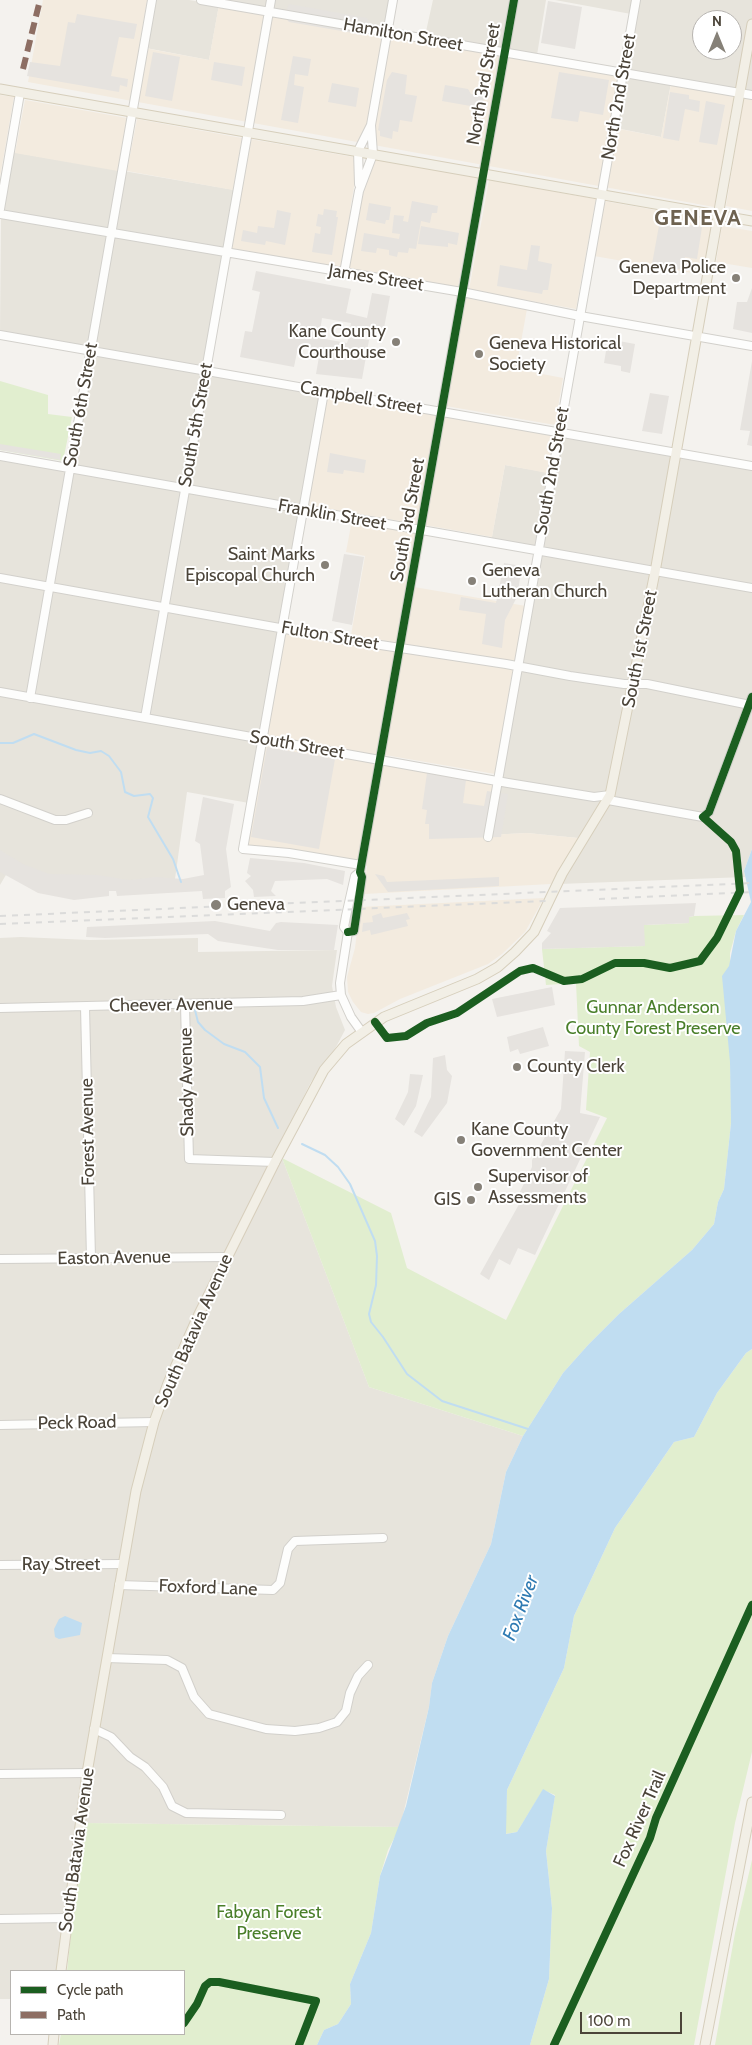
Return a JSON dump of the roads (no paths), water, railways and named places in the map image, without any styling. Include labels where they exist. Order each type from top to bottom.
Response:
[{"type":"main road","name":"South 1st Street","points":[[421,1000],[463,985],[488,973],[522,946],[534,932],[562,874],[608,800],[634,684],[656,572],[752,24]]},
{"type":"main road","points":[[0,89],[752,221]]},
{"type":"main road","name":"South Batavia Avenue","points":[[61,1970],[94,1729],[122,1564],[137,1489],[154,1422],[185,1344],[275,1162],[324,1070],[346,1044],[361,1032],[394,1011],[421,1000]]},
{"type":"main road","points":[[705,2045],[752,1802]]},
{"type":"street","name":"South 6th Street","points":[[30,698],[152,0]]},
{"type":"street","name":"Hamilton Street","points":[[201,0],[752,95]]},
{"type":"street","name":"South 5th Street","points":[[145,718],[271,0]]},
{"type":"street","points":[[344,273],[359,191],[373,154],[371,125],[393,0]]},
{"type":"street","name":"North 3rd Street","points":[[482,174],[514,0]]},
{"type":"street","name":"North 2nd Street","points":[[602,195],[636,0]]},
{"type":"street","points":[[0,209],[20,92]]},
{"type":"street","points":[[359,191],[358,151],[371,125]]},
{"type":"street","name":"South 3rd Street","points":[[361,1032],[351,1018],[341,995],[340,976],[348,932],[344,927],[354,876],[361,868],[482,174]]},
{"type":"street","name":"South 2nd Street","points":[[488,837],[558,432],[602,195]]},
{"type":"street","name":"James Street","points":[[0,214],[227,254],[462,292],[580,316],[752,346]]},
{"type":"street","name":"Campbell Street","points":[[0,335],[752,466]]},
{"type":"street","points":[[324,392],[243,849],[289,853],[361,868]]},
{"type":"street","name":"Franklin Street","points":[[0,456],[752,588]]},
{"type":"street","name":"Fulton Street","points":[[0,578],[570,676],[647,684],[751,701]]},
{"type":"street","name":"South Street","points":[[0,692],[498,781],[594,796],[703,817],[710,812],[751,701]]},
{"type":"street","points":[[594,796],[608,800]]},
{"type":"street","points":[[0,799],[55,820],[66,820],[88,813]]},
{"type":"street","name":"Cheever Avenue","points":[[0,1008],[303,1001],[341,995]]},
{"type":"street","name":"Shady Avenue","points":[[185,1005],[189,1159],[275,1162]]},
{"type":"street","name":"Forest Avenue","points":[[85,1007],[91,1258]]},
{"type":"street","name":"Easton Avenue","points":[[0,1259],[228,1257]]},
{"type":"street","name":"Peck Road","points":[[0,1425],[154,1422]]},
{"type":"street","name":"Foxford Lane","points":[[119,1585],[273,1590],[280,1583],[288,1549],[295,1541],[383,1538]]},
{"type":"street","name":"Ray Street","points":[[0,1565],[122,1564]]},
{"type":"street","points":[[107,1658],[167,1660],[182,1668],[194,1697],[209,1714],[266,1729],[294,1731],[319,1728],[337,1722],[346,1711],[350,1693],[358,1676],[368,1665]]},
{"type":"street","points":[[94,1729],[111,1737],[130,1757],[145,1767],[163,1787],[172,1806],[186,1813],[281,1815]]},
{"type":"street","points":[[0,1774],[87,1773]]},
{"type":"street","points":[[0,1919],[67,1918]]},
{"type":"water","name":"Fox River","points":[[752,849],[752,1349],[746,1353],[717,1393],[694,1437],[674,1442],[615,1528],[574,1616],[564,1668],[507,1790],[506,1834],[517,1832],[543,1789],[555,1796],[546,1851],[552,1908],[549,1979],[530,2045],[317,2045],[324,2030],[338,2024],[351,2004],[350,1984],[371,1933],[380,1876],[406,1806],[429,1707],[432,1683],[448,1636],[491,1544],[506,1472],[523,1436],[563,1373],[588,1345],[619,1314],[692,1250],[714,1224],[718,1202],[724,1189],[731,1123],[730,1062],[722,976],[729,966],[736,931],[751,902],[744,871]]},
{"type":"water","points":[[65,1616],[82,1623],[80,1635],[59,1639],[55,1637],[54,1629],[59,1619]]},
{"type":"waterway","points":[[0,743],[13,743],[34,734],[76,750],[90,753],[101,751],[109,756],[121,772],[125,792],[134,796],[150,794],[153,798],[148,817],[173,859],[181,882]]},
{"type":"waterway","points":[[195,1010],[198,1022],[205,1030],[224,1044],[245,1052],[260,1067],[264,1098],[278,1128]]},
{"type":"waterway","points":[[302,1144],[325,1155],[338,1167],[350,1184],[375,1241],[377,1256],[376,1285],[369,1314],[371,1322],[407,1374],[442,1401],[528,1429]]},
{"type":"railway","points":[[0,916],[752,883]]},
{"type":"railway","points":[[599,899],[752,892]]},
{"type":"railway","points":[[0,924],[547,901]]},
{"type":"place","name":"Geneva Police Department","points":[[736,278]]},
{"type":"place","name":"Kane County Courthouse","points":[[396,342]]},
{"type":"place","name":"Geneva Historical Society","points":[[479,354]]},
{"type":"place","name":"Saint Marks Episcopal Church","points":[[325,565]]},
{"type":"place","name":"Geneva Lutheran Church","points":[[472,581]]},
{"type":"place","name":"Geneva","points":[[216,905]]},
{"type":"place","name":"County Clerk","points":[[517,1067]]},
{"type":"place","name":"Kane County Government Center","points":[[461,1140]]},
{"type":"place","name":"Supervisor of Assessments","points":[[478,1187]]},
{"type":"place","name":"GIS","points":[[471,1200]]},
{"type":"district","name":"GENEVA","points":[[698,219]]},
{"type":"park label","name":"Gunnar Anderson County Forest Preserve","points":[[653,1018]]},
{"type":"park label","name":"Fabyan Forest Preserve","points":[[269,1924]]}]
